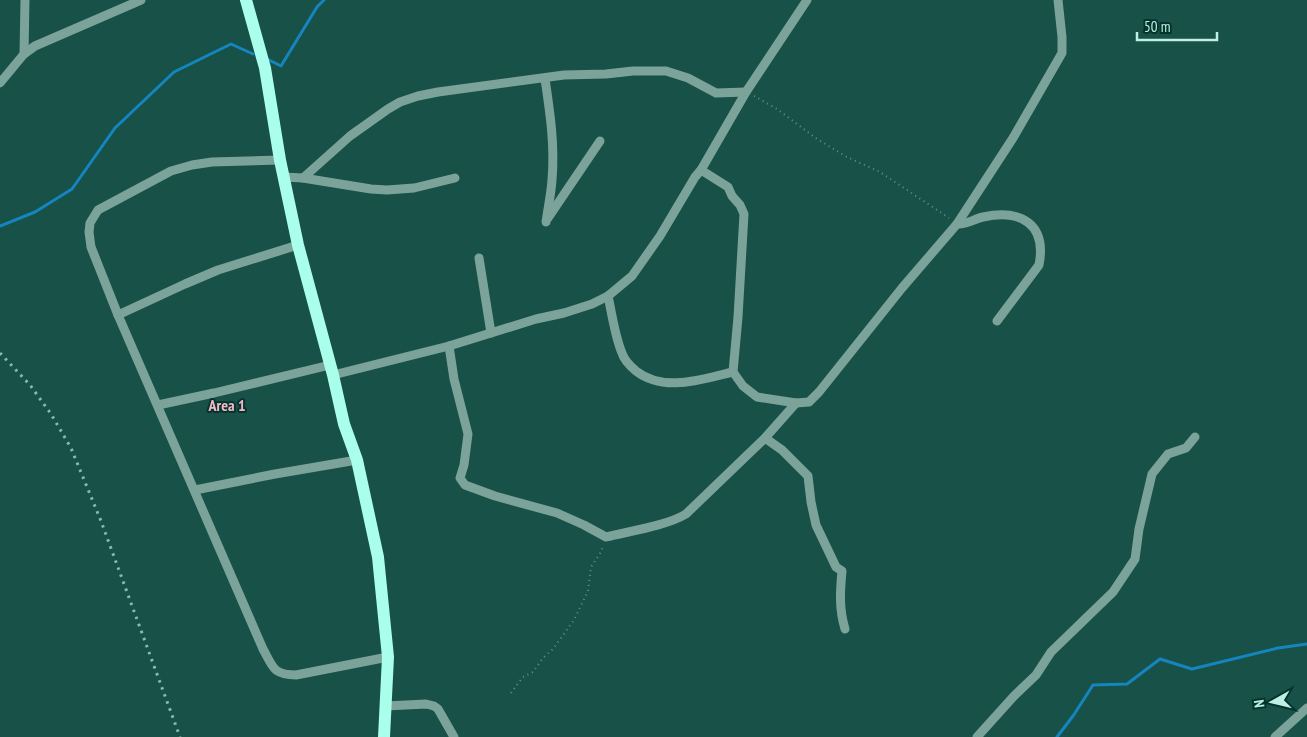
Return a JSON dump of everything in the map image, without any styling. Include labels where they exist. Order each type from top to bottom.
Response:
[{"type":"main road","points":[[246,0],[266,68],[280,160],[298,245],[344,424],[357,460],[378,557],[388,657],[384,737]]},
{"type":"street","points":[[24,54],[26,0]]},
{"type":"street","points":[[158,405],[449,346],[536,319],[564,313],[592,304],[608,296],[632,276],[660,236],[746,92],[807,0]]},
{"type":"street","points":[[701,170],[728,187],[744,214],[733,372],[743,386],[757,397],[796,403],[809,402],[957,224],[1013,138],[1062,53],[1058,0]]},
{"type":"street","points":[[0,83],[24,54],[44,41],[138,1]]},
{"type":"street","points":[[303,178],[350,136],[388,109],[400,102],[438,92],[564,75],[666,71],[688,78],[716,93],[746,92]]},
{"type":"street","points":[[545,79],[552,123],[553,148],[552,181],[546,222],[600,141]]},
{"type":"street","points":[[280,160],[231,160],[192,165],[171,171],[98,210],[90,223],[91,247],[118,315],[263,649],[275,671],[285,675],[296,675],[388,657]]},
{"type":"street","points":[[284,177],[387,190],[414,188],[455,178]]},
{"type":"street","points":[[957,224],[996,215],[1014,216],[1028,223],[1037,232],[1040,244],[1039,266],[997,321]]},
{"type":"street","points":[[118,315],[218,270],[298,245]]},
{"type":"street","points":[[479,258],[491,333]]},
{"type":"street","points":[[608,296],[622,354],[628,364],[639,373],[651,379],[674,383],[733,372]]},
{"type":"street","points":[[449,346],[454,379],[468,434],[460,478],[465,485],[495,496],[557,513],[606,536],[678,519],[686,514],[765,438],[796,403]]},
{"type":"street","points":[[977,737],[1036,675],[1052,652],[1112,592],[1134,559],[1152,474],[1168,454],[1186,448],[1195,437]]},
{"type":"street","points":[[765,438],[782,450],[808,476],[816,525],[836,566],[842,571],[840,615],[844,629]]},
{"type":"street","points":[[195,490],[357,460]]},
{"type":"street","points":[[386,706],[426,704],[434,706],[438,709],[454,737]]},
{"type":"street","points":[[1275,737],[1307,708]]},
{"type":"path","points":[[746,92],[778,109],[818,139],[847,157],[880,172],[957,224]]},
{"type":"path","points":[[511,693],[523,677],[533,672],[543,658],[553,649],[574,620],[588,591],[591,567],[601,552],[606,536]]},
{"type":"waterway","points":[[267,59],[281,66],[317,7],[324,0]]},
{"type":"waterway","points":[[0,226],[35,212],[72,189],[115,128],[174,72],[231,44],[253,54]]},
{"type":"waterway","points":[[1057,737],[1093,685],[1127,684],[1160,659],[1192,669],[1278,648],[1307,644]]},
{"type":"railway","points":[[0,353],[30,385],[51,414],[71,448],[101,521],[180,737]]},
{"type":"district","name":"Area 1","points":[[227,405]]}]
